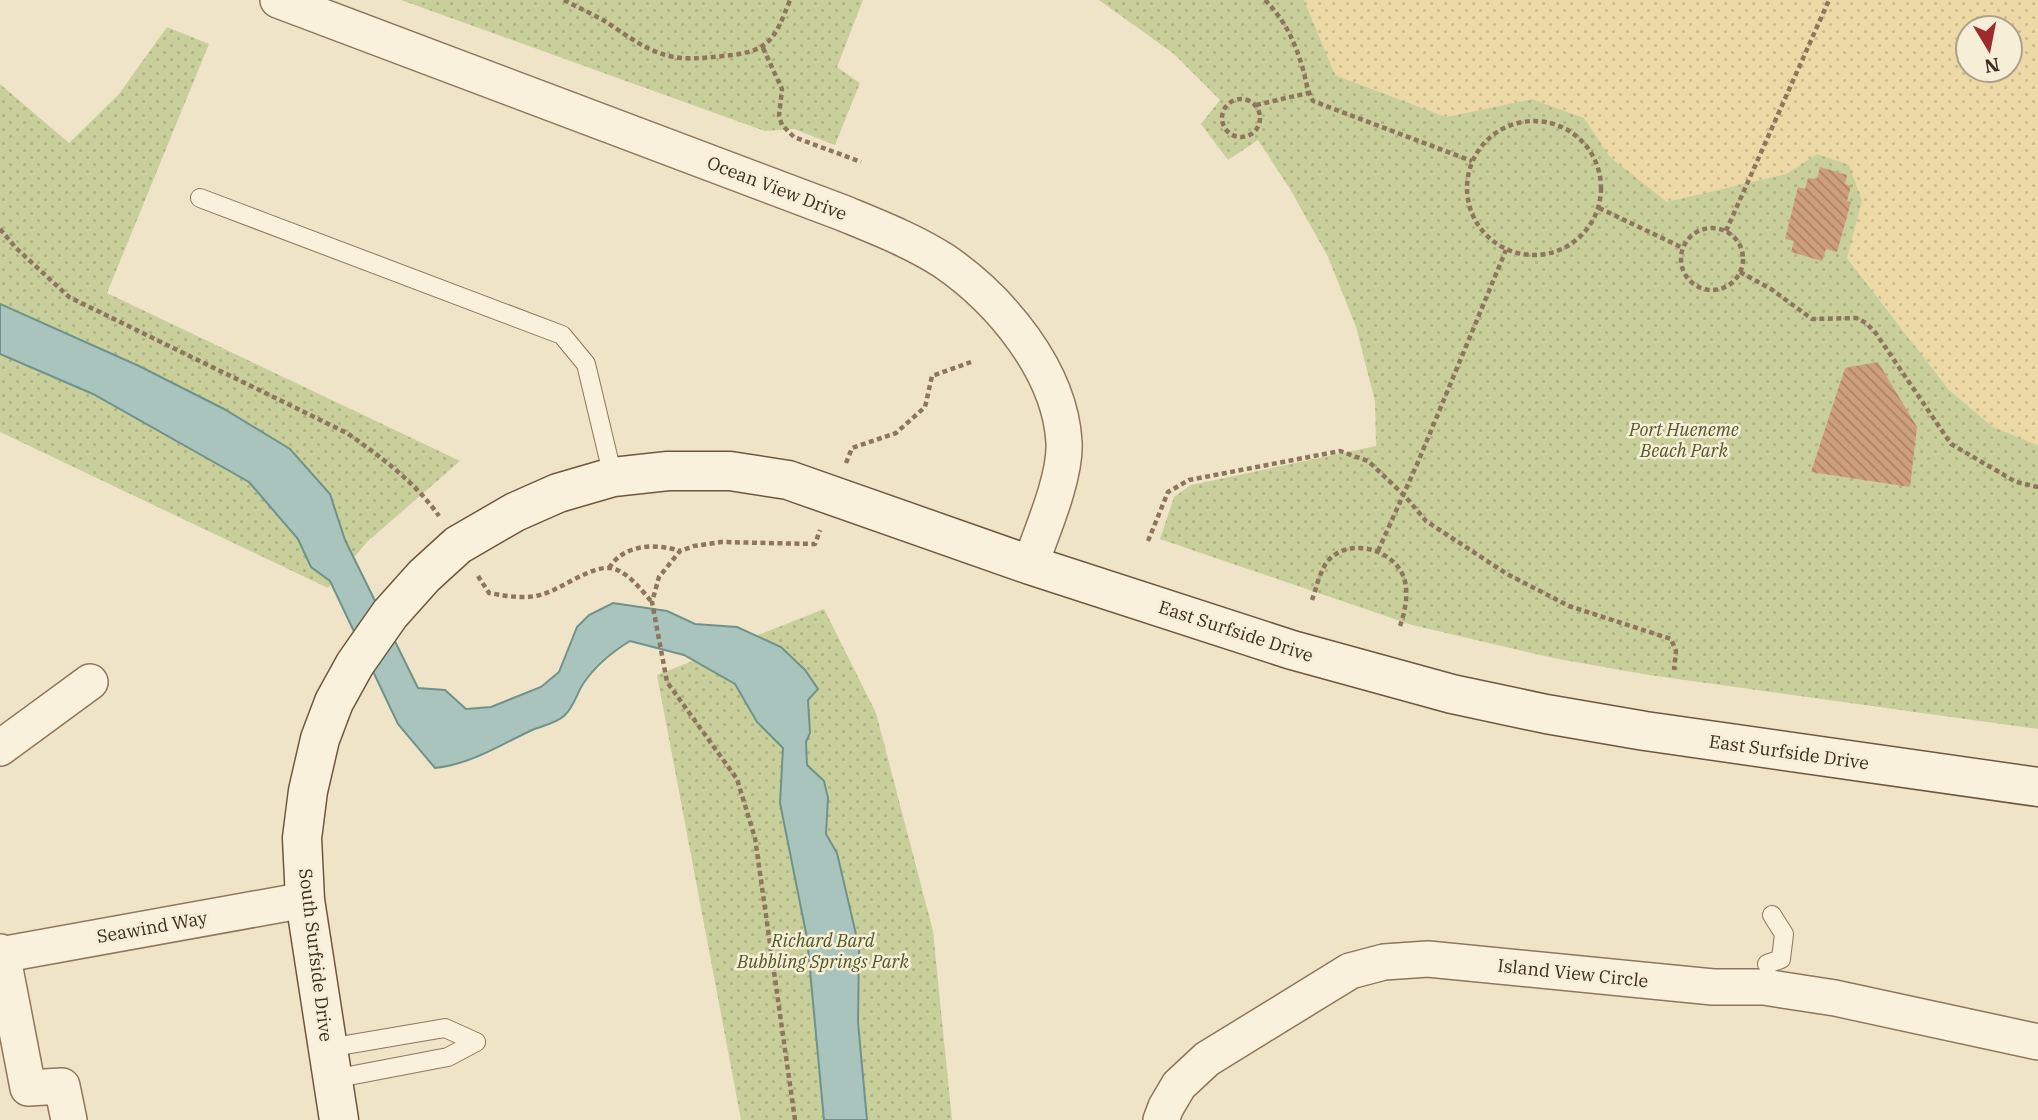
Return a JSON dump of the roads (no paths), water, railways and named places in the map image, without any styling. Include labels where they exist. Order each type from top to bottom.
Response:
[{"type":"street","name":"Ocean View Drive","points":[[278,0],[843,213],[888,231],[943,261],[980,290],[1020,331],[1048,381],[1059,414],[1064,444],[1058,484],[1030,565]]},
{"type":"street","name":"East Surfside Drive","points":[[458,545],[526,507],[558,493],[613,477],[668,471],[730,471],[788,480],[1030,565],[1292,650],[1484,702],[1623,728],[2038,787]]},
{"type":"street","name":"South Surfside Drive","points":[[339,1120],[305,900],[302,838],[308,791],[320,739],[334,702],[355,664],[390,614],[424,576],[458,545]]},
{"type":"street","points":[[0,748],[90,682]]},
{"type":"street","name":"Seawind Way","points":[[1,953],[305,900]]},
{"type":"street","points":[[1,953],[28,1088],[62,1086],[69,1120]]},
{"type":"street","name":"Island View Circle","points":[[1161,1120],[1179,1085],[1207,1059],[1350,971],[1384,962],[1428,959],[1713,987],[1764,986],[1835,998],[2038,1042]]},
{"type":"lane","points":[[200,198],[562,335],[586,364],[613,477]]},
{"type":"lane","points":[[1767,964],[1781,959],[1783,934],[1772,915]]},
{"type":"lane","points":[[446,1028],[476,1042],[448,1057],[330,1064],[446,1028]]},
{"type":"water","points":[[0,304],[139,366],[224,409],[290,449],[330,494],[345,540],[418,688],[445,690],[466,709],[491,707],[541,687],[559,672],[577,627],[589,615],[613,603],[667,611],[695,624],[737,627],[781,647],[805,670],[818,689],[808,700],[810,733],[806,742],[807,765],[824,781],[828,798],[826,834],[837,853],[859,947],[858,1022],[867,1120],[824,1120],[807,938],[780,803],[783,748],[757,722],[735,684],[684,655],[630,641],[593,671],[570,709],[560,719],[472,758],[435,768],[398,724],[330,581],[311,567],[298,539],[249,482],[93,394],[0,354]]},
{"type":"park label","name":"Port Hueneme Beach Park","points":[[1684,439]]},
{"type":"park label","name":"Richard Bard Bubbling Springs Park","points":[[823,950]]}]
